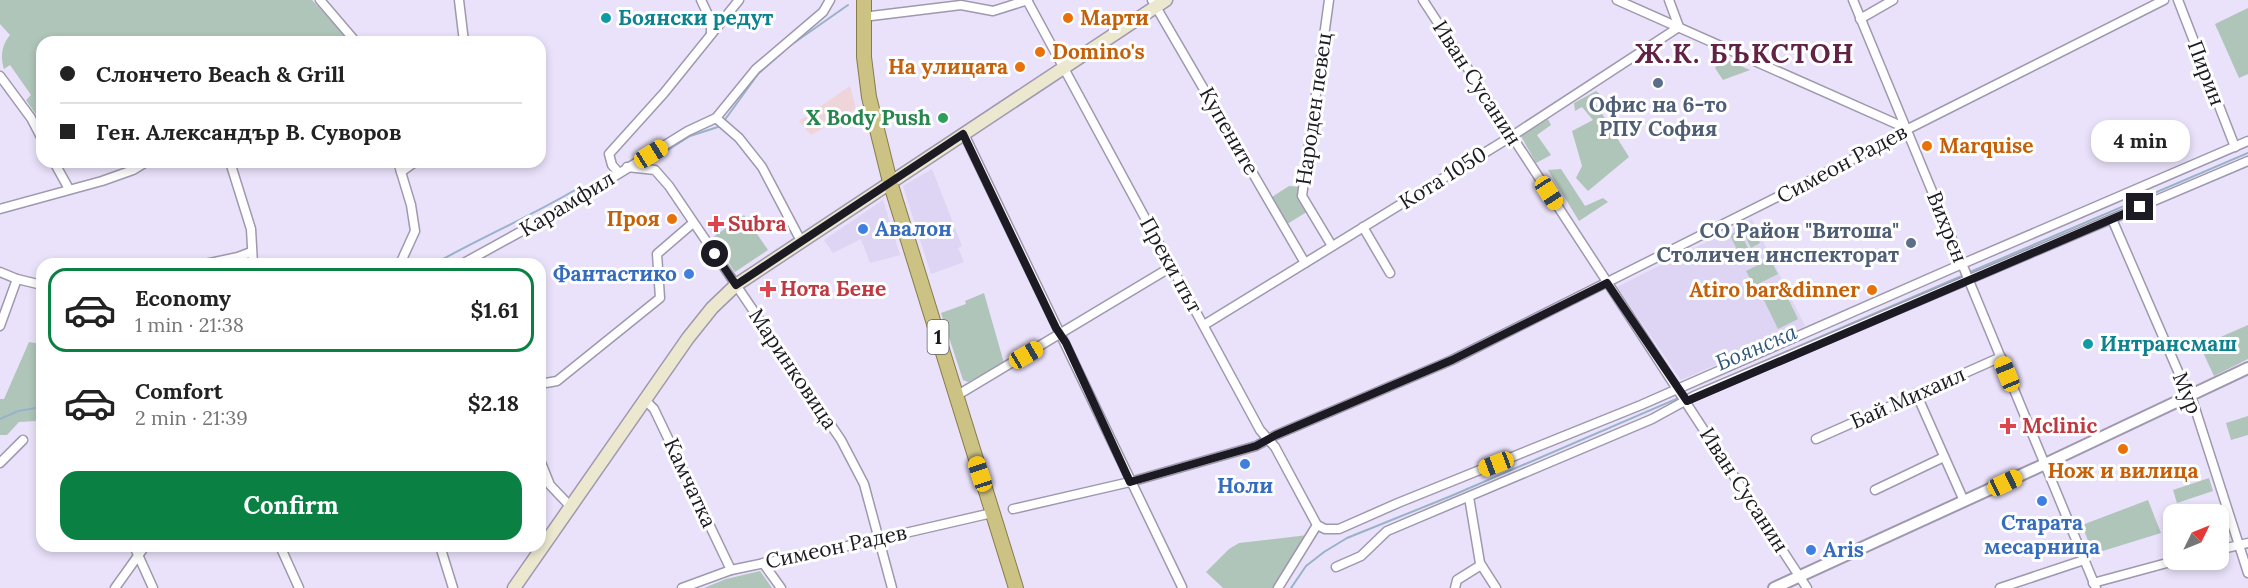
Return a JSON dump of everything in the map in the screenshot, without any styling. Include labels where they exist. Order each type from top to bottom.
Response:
[{"type":"highway","name":"1","points":[[864,0],[864,57],[869,97],[890,182],[1016,588]]},
{"type":"main road","points":[[546,541],[687,338],[712,308],[736,285],[1063,68],[1158,2]]},
{"type":"main road","points":[[514,588],[539,552]]},
{"type":"street","points":[[320,0],[352,36]]},
{"type":"street","points":[[459,0],[463,36]]},
{"type":"street","points":[[701,0],[709,13],[711,33]]},
{"type":"street","points":[[619,172],[612,165],[609,154],[664,93],[739,0]]},
{"type":"street","name":"Карамфил","points":[[473,258],[558,211],[688,131],[716,118],[756,69],[823,12],[830,0]]},
{"type":"street","name":"Народен певец","points":[[1329,0],[1302,196],[1332,246]]},
{"type":"street","name":"Иван Сусанин","points":[[1423,0],[1807,588]]},
{"type":"street","points":[[1617,0],[1908,129]]},
{"type":"street","points":[[1679,0],[1670,2],[1679,27]]},
{"type":"street","name":"Вихрен","points":[[1852,0],[1908,129],[2095,585]]},
{"type":"street","points":[[1860,19],[1893,0]]},
{"type":"street","name":"Симеон Радев","points":[[1013,509],[1130,482],[1256,446],[1452,360],[2164,0]]},
{"type":"street","name":"Пирин","points":[[2178,0],[2235,147]]},
{"type":"street","points":[[863,17],[961,5],[993,11],[1028,1]]},
{"type":"street","name":"Преки път","points":[[1028,1],[1260,430],[1275,447],[1317,525]]},
{"type":"street","name":"Купените","points":[[1158,2],[1305,263]]},
{"type":"street","name":"Кота 1050","points":[[1204,325],[1512,136],[1679,27]]},
{"type":"street","points":[[0,75],[36,128]]},
{"type":"street","points":[[716,118],[739,138],[762,167],[801,241]]},
{"type":"street","points":[[963,134],[1182,587]]},
{"type":"street","points":[[1278,588],[1317,525],[1325,529],[1339,529],[1620,414],[2248,141]]},
{"type":"street","name":"Маринковица","points":[[646,157],[669,186],[808,390],[853,461],[864,484],[891,588]]},
{"type":"street","points":[[1336,567],[1361,556],[1387,531],[2248,161]]},
{"type":"street","points":[[57,168],[69,189]]},
{"type":"street","points":[[0,209],[112,178],[133,168]]},
{"type":"street","points":[[232,168],[251,229],[252,258]]},
{"type":"street","points":[[400,168],[411,205],[415,231],[403,258]]},
{"type":"street","points":[[401,172],[407,168]]},
{"type":"street","points":[[627,168],[655,170]]},
{"type":"street","name":"Мур","points":[[2112,219],[2193,402],[2244,544],[2248,573]]},
{"type":"street","points":[[546,383],[556,381],[660,298],[657,254],[693,223]]},
{"type":"street","points":[[1363,227],[1390,273]]},
{"type":"street","points":[[228,258],[251,252]]},
{"type":"street","points":[[956,396],[1172,267]]},
{"type":"street","points":[[0,272],[36,284]]},
{"type":"street","points":[[0,326],[17,279]]},
{"type":"street","name":"Бай Михаил","points":[[1816,440],[1916,393],[2001,357]]},
{"type":"street","points":[[1774,588],[2248,368]]},
{"type":"street","points":[[1916,393],[1964,501]]},
{"type":"street","name":"Камчатка","points":[[645,400],[654,409],[731,570]]},
{"type":"street","points":[[0,463],[23,440]]},
{"type":"street","points":[[1875,490],[1944,457]]},
{"type":"street","points":[[546,477],[549,485],[570,506]]},
{"type":"street","points":[[1469,497],[1481,565],[1496,588]]},
{"type":"street","name":"Симеон Радев","points":[[682,588],[731,570],[992,513]]},
{"type":"street","points":[[2229,547],[2244,544]]},
{"type":"street","points":[[136,552],[153,588]]},
{"type":"street","points":[[115,588],[141,552]]},
{"type":"street","points":[[283,552],[299,588]]},
{"type":"street","points":[[442,552],[453,588]]},
{"type":"street","points":[[2000,588],[2084,560]]},
{"type":"street","points":[[763,563],[781,588]]},
{"type":"street","points":[[1455,588],[1457,580],[1481,565]]},
{"type":"street","points":[[2095,585],[2163,565]]},
{"type":"shaded area","points":[[850,86],[856,109],[811,135],[799,121]]},
{"type":"shaded area","points":[[932,169],[962,246],[958,248],[964,262],[931,274],[903,186]]},
{"type":"shaded area","points":[[883,200],[900,255],[870,263],[861,239],[833,253],[824,240]]},
{"type":"shaded area","points":[[1752,219],[1805,326],[1681,380],[1617,287]]},
{"type":"green space","points":[[0,0],[312,0],[346,36],[36,36],[36,115],[26,100],[31,95],[10,65],[4,69],[2,51],[10,35],[0,24]]},
{"type":"green space","points":[[2248,8],[2248,74],[2239,78],[2215,24]]},
{"type":"green space","points":[[1723,58],[1750,70],[1723,80],[1715,68]]},
{"type":"green space","points":[[1596,91],[1601,95],[1594,101],[1629,157],[1588,191],[1576,178],[1582,166],[1572,131],[1593,120],[1582,107],[1575,111],[1574,103]]},
{"type":"green space","points":[[1548,119],[1551,125],[1537,135],[1551,155],[1536,163],[1521,136]]},
{"type":"green space","points":[[1561,169],[1585,206],[1603,198],[1608,202],[1579,221],[1548,170]]},
{"type":"green space","points":[[1289,186],[1303,187],[1310,210],[1284,226],[1269,199]]},
{"type":"green space","points":[[744,215],[768,250],[735,272],[712,238]]},
{"type":"green space","points":[[1751,224],[1760,243],[1751,248],[1742,229]]},
{"type":"green space","points":[[1739,230],[1749,250],[1739,254],[1730,235]]},
{"type":"green space","points":[[1770,259],[1778,274],[1754,286],[1746,271]]},
{"type":"green space","points":[[1780,282],[1798,319],[1778,329],[1760,292]]},
{"type":"green space","points":[[984,293],[1004,363],[968,382],[963,380],[941,313],[966,304],[965,301]]},
{"type":"green space","points":[[2248,325],[2248,359],[2214,376],[2200,346]]},
{"type":"green space","points":[[29,342],[36,343],[36,421],[19,422],[7,435],[0,435],[0,399],[4,399]]},
{"type":"green space","points":[[2248,416],[2248,435],[2231,440],[2226,423]]},
{"type":"green space","points":[[2209,478],[2213,491],[2177,503],[2173,490]]},
{"type":"green space","points":[[2148,500],[2161,533],[2093,554],[2082,525]]},
{"type":"green space","points":[[1308,535],[1276,588],[1223,588],[1206,572],[1229,549],[1239,543]]},
{"type":"green space","points":[[760,571],[772,588],[704,588],[726,579]]},
{"type":"waterway","points":[[724,121],[758,74],[791,45],[848,5]]},
{"type":"waterway","points":[[657,157],[690,136],[721,126]]},
{"type":"waterway","name":"Боянска","points":[[1970,272],[2248,153]]},
{"type":"waterway","points":[[445,258],[575,190]]},
{"type":"waterway","name":"Боянска","points":[[1291,588],[1306,566],[1347,538],[1451,496],[1964,275]]},
{"type":"waterway","points":[[0,419],[18,411],[36,408]]},
{"type":"place","name":"Боянски редут","points":[[606,18]]},
{"type":"place","name":"Марти","points":[[1068,18]]},
{"type":"place","name":"Domino's","points":[[1040,52]]},
{"type":"place","name":"На улицата","points":[[1020,67]]},
{"type":"place","name":"Офис на 6-то РПУ София","points":[[1658,83]]},
{"type":"place","name":"X Body Push","points":[[943,118]]},
{"type":"place","name":"Marquise","points":[[1927,146]]},
{"type":"place","name":"Проя","points":[[672,219]]},
{"type":"place","name":"Subra","points":[[716,224]]},
{"type":"place","name":"Авалон","points":[[863,229]]},
{"type":"place","name":"СО Район \"Витоша\" Столичен инспекторат","points":[[1911,243]]},
{"type":"place","name":"Фантастико","points":[[689,274]]},
{"type":"place","name":"Нота Бене","points":[[768,289]]},
{"type":"place","name":"Atiro bar&dinner","points":[[1872,290]]},
{"type":"place","name":"Интрансмаш","points":[[2088,344]]},
{"type":"place","name":"Mclinic","points":[[2008,426]]},
{"type":"place","name":"Нож и вилица","points":[[2123,449]]},
{"type":"place","name":"Ноли","points":[[1245,464]]},
{"type":"place","name":"Старата месарница","points":[[2042,501]]},
{"type":"place","name":"Aris","points":[[1811,550]]},
{"type":"district","name":"Ж.К. БЪКСТОН","points":[[1745,54]]},
{"type":"route","points":[[715,254],[736,285],[963,134],[1056,328],[1066,343],[1130,482],[1256,446],[1276,435],[1452,360],[1607,283],[1687,401],[2140,207]]}]
